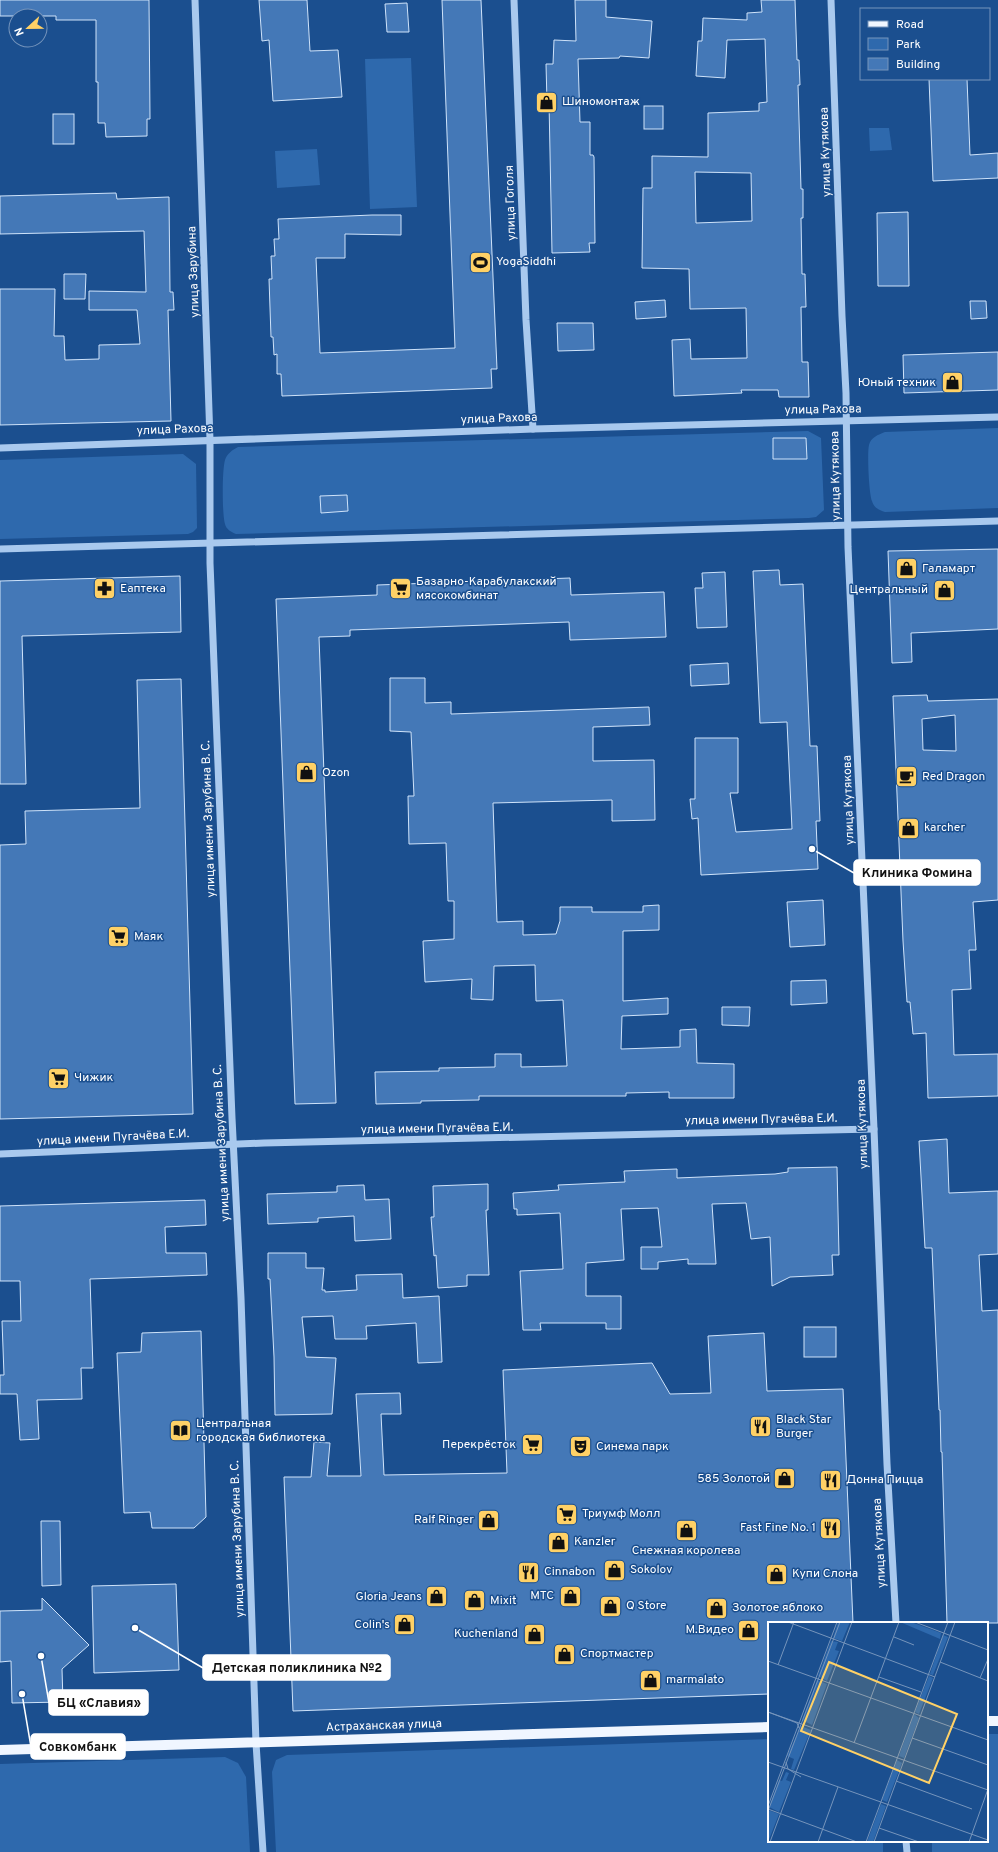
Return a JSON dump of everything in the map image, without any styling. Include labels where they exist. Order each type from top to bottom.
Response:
[{"type":"main road","points":[[988,1721],[998,1720]]},
{"type":"main road","name":"Астраханская улица","points":[[0,1750],[768,1727]]},
{"type":"street","name":"улица Зарубина","points":[[195,0],[210,440],[210,542]]},
{"type":"street","name":"улица Гоголя","points":[[514,0],[526,320],[533,429]]},
{"type":"street","name":"улица Кутякова","points":[[832,0],[847,420],[848,525],[887,1464],[896,1622]]},
{"type":"street","name":"улица Рахова","points":[[0,448],[533,429],[998,417]]},
{"type":"street","points":[[0,548],[998,521]]},
{"type":"street","name":"улица имени Зарубина В. С.","points":[[210,542],[233,1144],[241,1298],[256,1743]]},
{"type":"street","name":"улица имени Пугачёва Е.И.","points":[[0,1154],[233,1144],[874,1128]]},
{"type":"street","points":[[256,1743],[263,1852]]},
{"type":"street","points":[[906,1842],[907,1852]]},
{"type":"green space","points":[[411,58],[417,207],[370,209],[365,59]]},
{"type":"green space","points":[[869,128],[889,128],[892,150],[870,151]]},
{"type":"green space","points":[[317,149],[320,185],[277,188],[275,151]]},
{"type":"green space","points":[[998,428],[998,508],[885,512],[875,507],[870,490],[868,456],[869,445],[871,440],[875,437],[885,432]]},
{"type":"green space","points":[[808,431],[821,438],[824,510],[816,517],[236,534],[226,527],[224,519],[224,465],[230,452],[238,447]]},
{"type":"green space","points":[[183,454],[196,464],[197,528],[193,532],[188,534],[0,539],[0,460]]},
{"type":"green space","points":[[988,1734],[998,1734],[998,1852],[932,1852],[932,1842],[988,1842]]},
{"type":"green space","points":[[768,1739],[768,1842],[883,1842],[883,1852],[276,1852],[272,1772],[276,1760],[287,1755]]},
{"type":"green space","points":[[225,1757],[238,1763],[246,1777],[250,1852],[0,1852],[0,1764]]},
{"type":"building","points":[[0,0],[149,0],[150,119],[147,119],[147,136],[106,137],[105,123],[98,123],[98,82],[96,82],[96,20],[56,20],[56,16],[48,16],[48,8],[8,8],[8,16],[0,16]]},
{"type":"building","points":[[259,0],[307,0],[310,51],[338,50],[342,97],[273,101],[269,40],[262,41]]},
{"type":"building","points":[[442,0],[481,0],[497,369],[491,369],[492,388],[282,396],[281,374],[277,374],[277,354],[274,355],[273,337],[271,337],[269,279],[272,279],[271,256],[275,256],[274,239],[279,239],[278,219],[401,215],[401,235],[345,234],[345,258],[316,258],[320,353],[455,348]]},
{"type":"building","points":[[575,0],[606,0],[606,17],[652,21],[649,58],[620,56],[619,58],[578,59],[580,122],[590,122],[590,155],[593,155],[594,157],[595,243],[589,243],[590,252],[552,253],[549,102],[547,102],[546,64],[553,64],[554,40],[576,41]]},
{"type":"building","points":[[761,0],[795,0],[797,60],[799,60],[800,85],[798,85],[801,189],[803,189],[803,218],[801,218],[802,274],[805,274],[806,307],[801,307],[802,362],[808,362],[809,397],[779,397],[778,390],[741,390],[742,393],[674,396],[672,340],[690,339],[691,359],[747,358],[746,308],[690,309],[689,269],[642,268],[643,188],[652,188],[652,156],[708,157],[708,113],[759,111],[759,103],[767,102],[765,39],[727,40],[725,78],[696,76],[698,41],[702,41],[703,18],[747,20],[747,13],[762,12]],"holes":[[[695,172],[751,173],[752,221],[696,223]]]},
{"type":"building","points":[[407,3],[409,32],[387,32],[385,4]]},
{"type":"building","points":[[929,80],[967,80],[970,155],[998,153],[998,178],[933,181]]},
{"type":"building","points":[[644,106],[663,106],[663,129],[644,129]]},
{"type":"building","points":[[53,114],[74,114],[74,144],[53,144]]},
{"type":"building","points":[[116,193],[117,199],[169,197],[170,292],[173,292],[174,310],[168,310],[171,421],[0,425],[0,289],[55,289],[54,336],[64,336],[65,360],[99,359],[99,345],[140,344],[137,310],[89,310],[89,291],[146,292],[144,231],[0,234],[0,196]]},
{"type":"building","points":[[908,212],[909,286],[878,286],[877,213]]},
{"type":"building","points":[[64,274],[86,274],[85,299],[64,299]]},
{"type":"building","points":[[665,300],[666,317],[636,319],[635,302]]},
{"type":"building","points":[[970,301],[986,301],[987,318],[971,319]]},
{"type":"building","points":[[557,323],[593,323],[594,350],[558,351]]},
{"type":"building","points":[[998,352],[998,390],[904,393],[903,355]]},
{"type":"building","points":[[773,438],[806,438],[807,459],[773,459]]},
{"type":"building","points":[[347,495],[348,511],[321,513],[320,496]]},
{"type":"building","name":"Центральный","points":[[998,549],[998,629],[911,633],[912,662],[892,663],[888,551]]},
{"type":"building","points":[[779,570],[780,585],[803,584],[810,746],[817,746],[820,821],[816,821],[818,869],[701,875],[698,818],[692,819],[690,799],[695,799],[695,738],[738,738],[738,793],[730,793],[736,832],[792,829],[787,722],[760,723],[753,571]]},
{"type":"building","points":[[725,572],[727,627],[697,628],[695,588],[703,588],[702,573]]},
{"type":"building","points":[[180,576],[181,632],[22,636],[26,784],[0,784],[0,581]]},
{"type":"building","points":[[570,578],[571,595],[664,592],[666,637],[570,640],[569,622],[350,630],[350,636],[319,637],[336,1103],[295,1104],[276,599],[377,595],[377,585]]},
{"type":"building","points":[[728,663],[729,684],[691,686],[690,665]]},
{"type":"building","points":[[390,678],[425,678],[425,703],[451,702],[451,714],[649,707],[650,725],[593,727],[593,761],[654,760],[655,820],[612,821],[612,800],[493,803],[497,922],[523,921],[523,935],[556,934],[560,921],[560,907],[592,907],[592,912],[643,912],[643,906],[659,905],[659,930],[623,931],[623,1001],[668,998],[668,1014],[622,1016],[621,1049],[680,1047],[680,1030],[696,1029],[697,1063],[734,1064],[734,1098],[669,1098],[669,1092],[626,1093],[626,1096],[479,1096],[479,1100],[421,1101],[421,1103],[376,1104],[375,1072],[439,1071],[439,1068],[495,1067],[495,1054],[521,1054],[521,1067],[567,1066],[563,1000],[536,1001],[535,965],[494,966],[493,1000],[471,999],[472,979],[425,982],[423,941],[454,939],[454,901],[448,901],[446,843],[409,844],[408,796],[414,796],[411,732],[390,731]]},
{"type":"building","points":[[181,679],[193,1114],[0,1119],[0,845],[26,844],[25,811],[140,808],[137,680]]},
{"type":"building","points":[[927,695],[928,701],[998,699],[998,900],[973,902],[976,950],[969,950],[971,989],[952,990],[954,1055],[998,1054],[998,1096],[928,1098],[926,1033],[913,1034],[910,1002],[907,1002],[903,941],[893,696]],"holes":[[[955,715],[956,751],[923,750],[922,719]]]},
{"type":"building","points":[[823,900],[825,945],[790,947],[787,902]]},
{"type":"building","points":[[826,980],[827,1003],[791,1005],[791,981]]},
{"type":"building","points":[[722,1007],[750,1007],[749,1026],[722,1025]]},
{"type":"building","points":[[947,1139],[949,1193],[998,1191],[998,1254],[979,1255],[982,1311],[998,1310],[998,1623],[947,1622],[942,1452],[932,1248],[925,1248],[919,1141]]},
{"type":"building","points":[[837,1167],[839,1255],[832,1255],[833,1275],[790,1277],[772,1286],[770,1237],[751,1239],[746,1203],[712,1204],[716,1264],[688,1264],[688,1259],[658,1262],[658,1269],[641,1269],[641,1247],[662,1247],[658,1208],[621,1209],[624,1260],[586,1263],[586,1296],[621,1296],[621,1329],[606,1329],[606,1323],[540,1323],[541,1330],[523,1330],[520,1271],[563,1269],[560,1213],[517,1215],[517,1209],[514,1209],[513,1193],[559,1190],[558,1185],[625,1182],[624,1171],[677,1169],[677,1178],[775,1174],[788,1172],[788,1168]]},
{"type":"building","points":[[488,1184],[488,1210],[486,1210],[489,1275],[467,1275],[467,1286],[438,1288],[436,1255],[434,1256],[431,1217],[434,1217],[433,1186]]},
{"type":"building","points":[[364,1185],[365,1200],[389,1199],[391,1239],[355,1241],[354,1216],[318,1218],[318,1222],[268,1224],[267,1194],[337,1192],[337,1186]]},
{"type":"building","points":[[205,1200],[206,1225],[165,1227],[166,1253],[206,1253],[207,1275],[90,1279],[93,1368],[81,1368],[82,1399],[37,1400],[39,1439],[20,1440],[17,1394],[0,1394],[0,1375],[4,1375],[2,1321],[21,1321],[20,1281],[0,1281],[0,1206]]},
{"type":"building","points":[[268,1253],[306,1253],[306,1268],[324,1268],[322,1290],[325,1290],[325,1292],[357,1290],[356,1275],[402,1274],[403,1298],[439,1296],[442,1362],[418,1363],[416,1323],[366,1326],[367,1339],[335,1339],[333,1316],[302,1317],[306,1357],[336,1358],[332,1414],[275,1415],[274,1357],[270,1279],[268,1279]]},
{"type":"building","points":[[804,1327],[836,1327],[836,1357],[804,1357]]},
{"type":"building","points":[[201,1331],[206,1517],[194,1528],[152,1528],[150,1512],[124,1513],[117,1353],[141,1352],[142,1333]]},
{"type":"building","name":"Триумф Молл","points":[[764,1333],[767,1391],[843,1389],[853,1622],[768,1622],[768,1694],[293,1711],[284,1477],[311,1477],[314,1442],[330,1443],[327,1476],[361,1476],[356,1394],[400,1393],[401,1414],[381,1414],[384,1475],[507,1473],[503,1370],[652,1363],[670,1394],[711,1393],[708,1336]]},
{"type":"building","points":[[41,1521],[60,1521],[61,1585],[42,1586]]},
{"type":"building","points":[[176,1584],[179,1670],[94,1673],[92,1586]]},
{"type":"building","points":[[42,1598],[89,1645],[62,1669],[63,1702],[12,1703],[11,1661],[0,1662],[0,1611],[42,1610]]},
{"type":"place","name":"Шиномонтаж","points":[[547,102]]},
{"type":"place","name":"YogaSiddhi","points":[[481,262]]},
{"type":"place","name":"Юный техник","points":[[952,383]]},
{"type":"place","name":"Галамарт","points":[[906,569]]},
{"type":"place","name":"Еаптека","points":[[105,589]]},
{"type":"place","name":"Базарно-Карабулакский мясокомбинат","points":[[401,589]]},
{"type":"place","name":"Центральный","points":[[944,590]]},
{"type":"place","name":"Ozon","points":[[306,773]]},
{"type":"place","name":"Red Dragon","points":[[906,777]]},
{"type":"place","name":"karcher","points":[[908,828]]},
{"type":"place","name":"Клиника Фомина","points":[[812,849]]},
{"type":"place","name":"Маяк","points":[[119,937]]},
{"type":"place","name":"Чижик","points":[[58,1078]]},
{"type":"place","name":"Black Star Burger","points":[[760,1427]]},
{"type":"place","name":"Центральная городская библиотека","points":[[181,1431]]},
{"type":"place","name":"Перекрёсток","points":[[532,1445]]},
{"type":"place","name":"Синема парк","points":[[581,1447]]},
{"type":"place","name":"585 Золотой","points":[[785,1479]]},
{"type":"place","name":"Донна Пицца","points":[[831,1480]]},
{"type":"place","name":"Триумф Молл","points":[[567,1514]]},
{"type":"place","name":"Ralf Ringer","points":[[489,1520]]},
{"type":"place","name":"Fast Fine No. 1","points":[[831,1528]]},
{"type":"place","name":"Снежная королева","points":[[686,1530]]},
{"type":"place","name":"Kanzler","points":[[558,1542]]},
{"type":"place","name":"Sokolov","points":[[614,1570]]},
{"type":"place","name":"Cinnabon","points":[[528,1572]]},
{"type":"place","name":"Купи Слона","points":[[776,1574]]},
{"type":"place","name":"МТС","points":[[570,1596]]},
{"type":"place","name":"Gloria Jeans","points":[[437,1597]]},
{"type":"place","name":"Mixit","points":[[475,1601]]},
{"type":"place","name":"Q Store","points":[[610,1606]]},
{"type":"place","name":"Золотое яблоко","points":[[716,1608]]},
{"type":"place","name":"Colin's","points":[[405,1625]]},
{"type":"place","name":"Детская поликлиника №2","points":[[135,1628]]},
{"type":"place","name":"М.Видео","points":[[749,1630]]},
{"type":"place","name":"Kuchenland","points":[[534,1634]]},
{"type":"place","name":"Спортмастер","points":[[565,1654]]},
{"type":"place","name":"БЦ «Славия»","points":[[41,1656]]},
{"type":"place","name":"marmalato","points":[[650,1680]]},
{"type":"place","name":"Совкомбанк","points":[[22,1694]]}]
